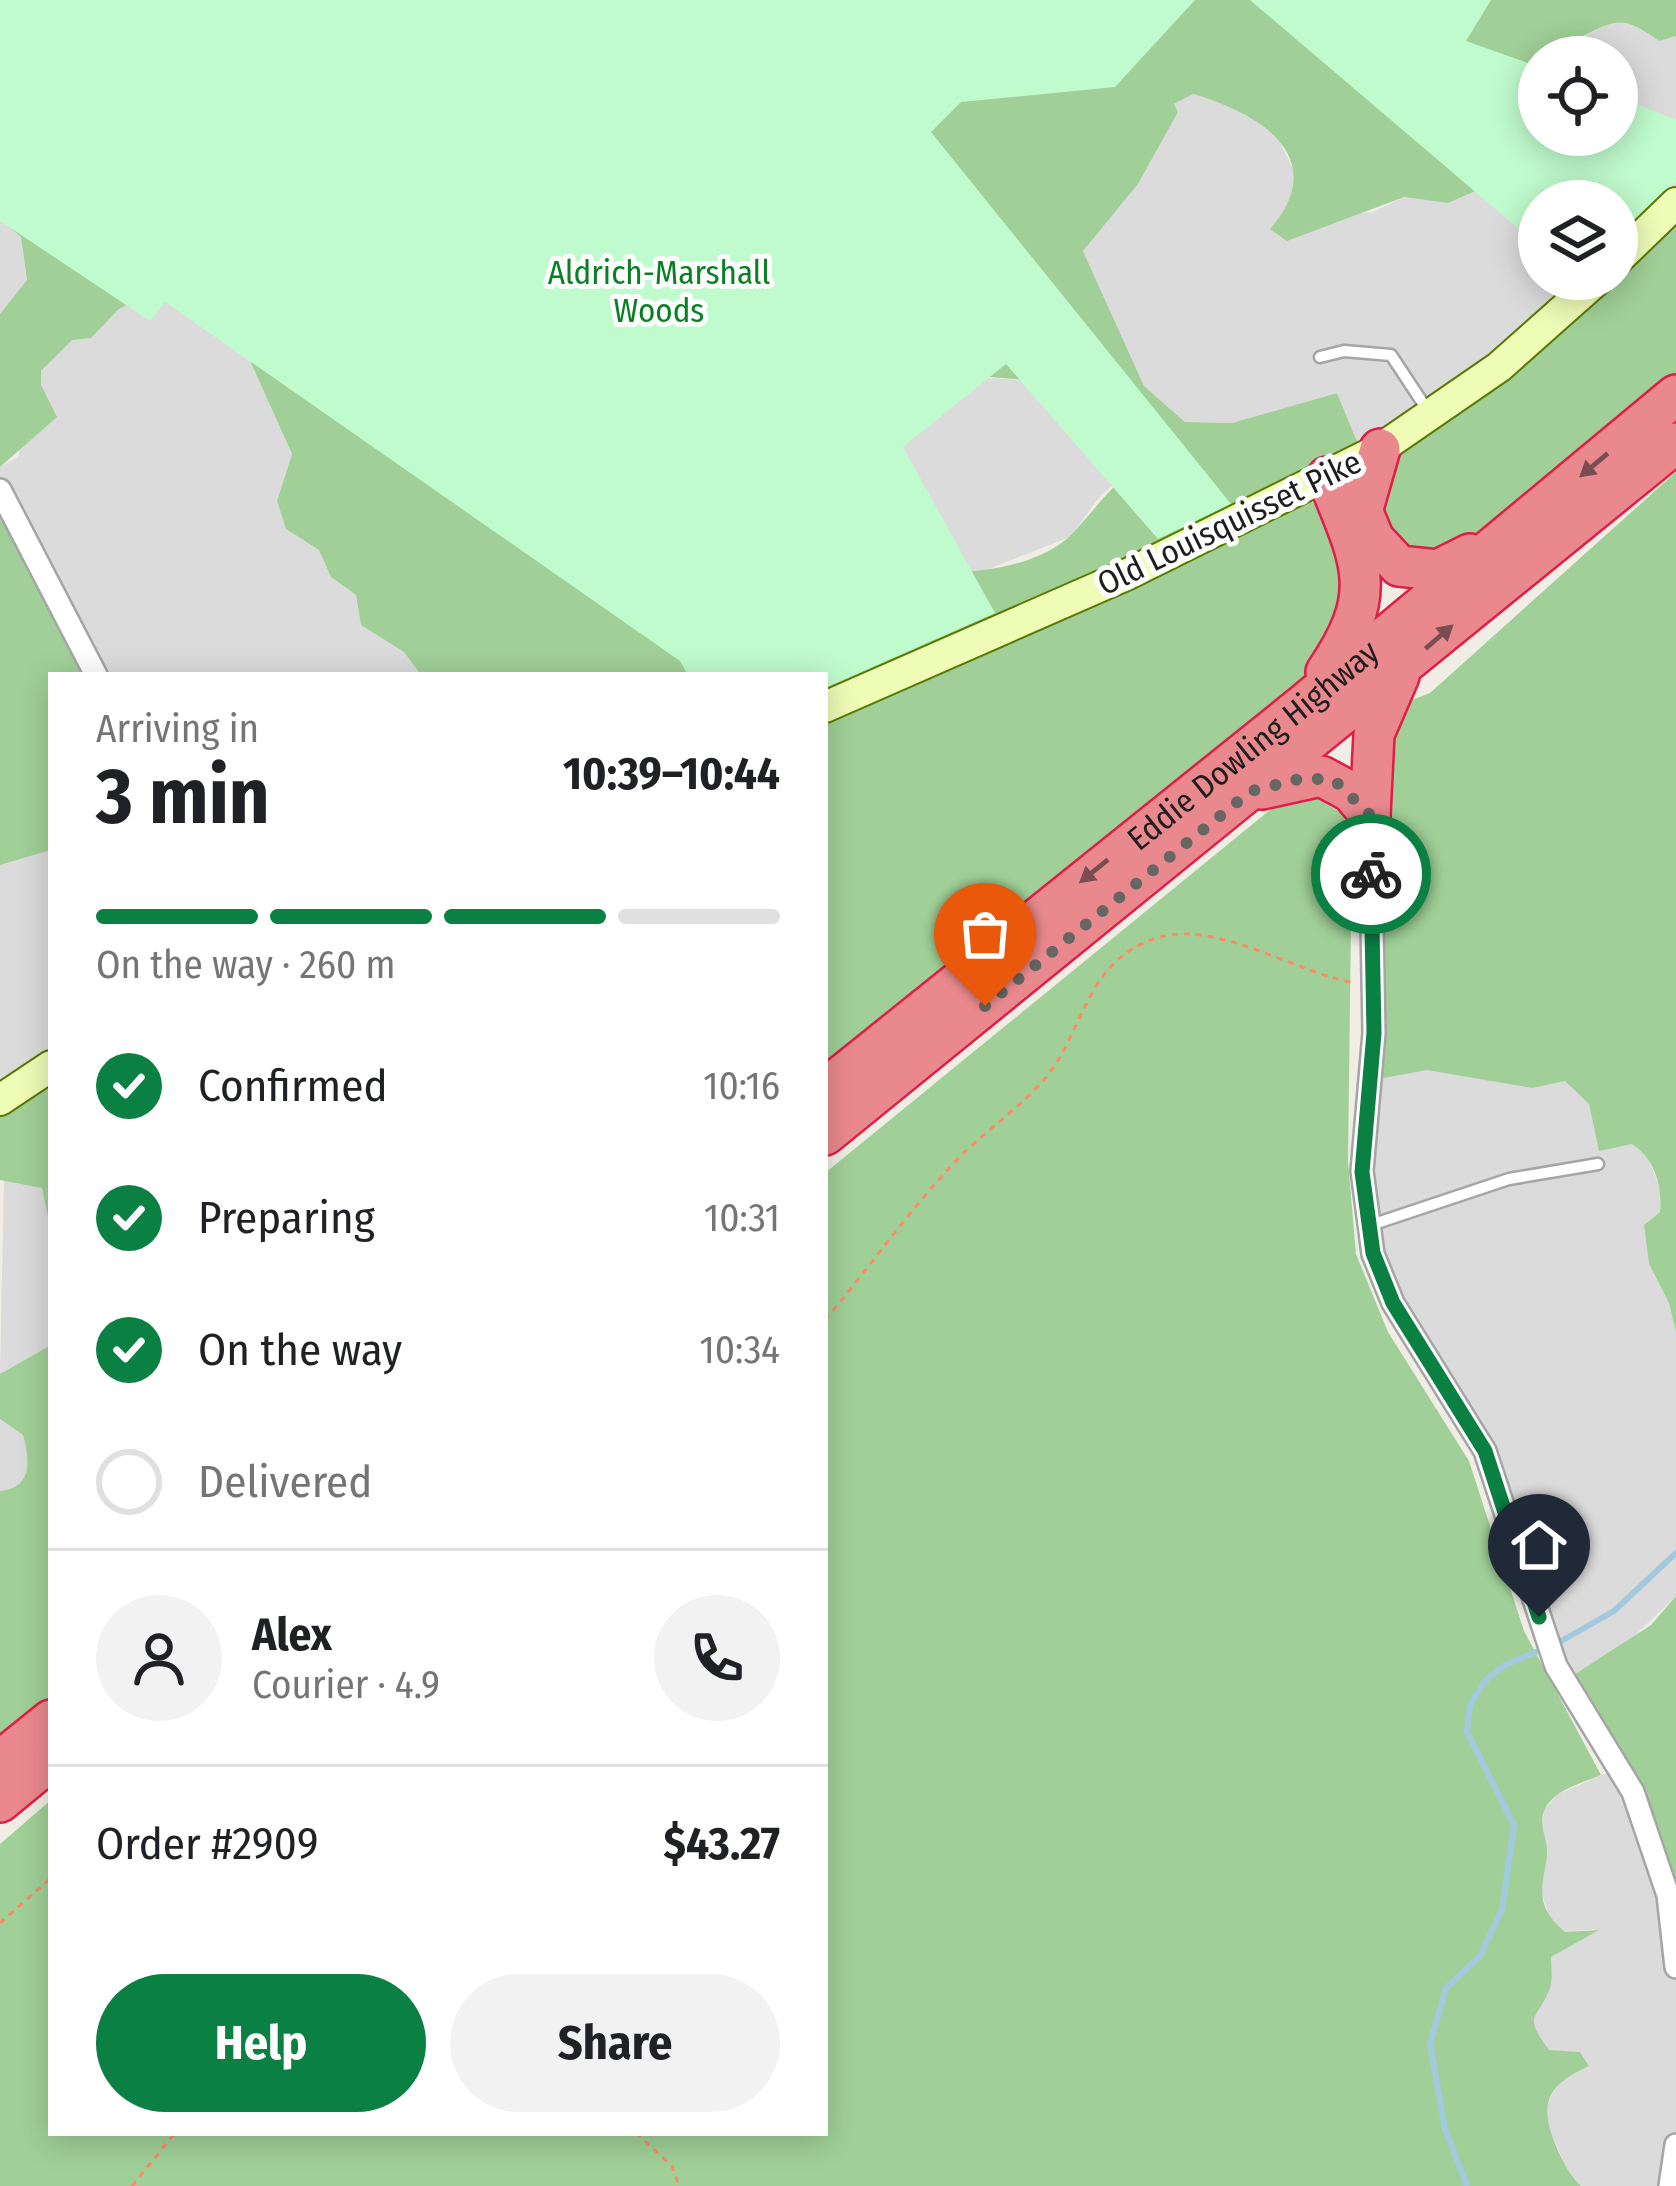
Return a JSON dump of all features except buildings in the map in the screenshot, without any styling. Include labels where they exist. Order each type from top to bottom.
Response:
[{"type":"highway","name":"Eddie Dowling Highway","points":[[828,1087],[1513,534],[1676,395]]},
{"type":"highway","name":"Eddie Dowling Highway","points":[[828,1133],[1676,443]]},
{"type":"highway","points":[[1351,464],[1363,512],[1386,555],[1417,572],[1438,570],[1513,534]]},
{"type":"highway","points":[[1303,705],[1351,637],[1363,598],[1351,464]]},
{"type":"highway","points":[[1370,815],[1374,734],[1402,670]]},
{"type":"highway","points":[[1251,791],[1321,776],[1351,792],[1370,815]]},
{"type":"highway","points":[[0,1761],[48,1722]]},
{"type":"highway","points":[[0,1802],[48,1762]]},
{"type":"street","points":[[1638,240],[1676,203]]},
{"type":"street","name":"Old Louisquisset Pike","points":[[828,706],[1126,574],[1351,464],[1432,417],[1574,300]]},
{"type":"street","points":[[0,490],[94,672]]},
{"type":"street","points":[[1370,815],[1374,987],[1362,1172],[1368,1226],[1393,1303],[1485,1451],[1556,1666],[1634,1792],[1668,1895],[1676,1966]]},
{"type":"street","points":[[0,1100],[48,1068]]},
{"type":"street","points":[[1670,2186],[1676,2145]]},
{"type":"lane","points":[[1320,357],[1344,351],[1391,355],[1432,417]]},
{"type":"lane","points":[[1368,1226],[1509,1179],[1598,1164]]},
{"type":"path","points":[[828,1315],[956,1160],[1050,1072],[1061,1058],[1087,993],[1133,951],[1158,938],[1186,934],[1272,954],[1324,978],[1374,987]]},
{"type":"path","points":[[0,1922],[14,1904],[48,1881]]},
{"type":"path","points":[[132,2186],[174,2136]]},
{"type":"path","points":[[639,2136],[672,2166],[679,2186]]},
{"type":"shaded area","points":[[1614,21],[1631,22],[1659,41],[1676,36],[1676,200],[1663,212],[1638,190],[1638,180],[1626,180],[1611,167],[1612,156],[1638,156],[1638,36],[1585,36]]},
{"type":"shaded area","points":[[1193,94],[1242,108],[1279,140],[1295,173],[1293,204],[1285,210],[1371,213],[1404,197],[1448,203],[1478,190],[1518,218],[1518,300],[1572,300],[1362,455],[1337,393],[1232,423],[1185,422],[1144,386],[1083,251],[1138,184],[1178,112],[1174,104]]},
{"type":"shaded area","points":[[0,219],[21,237],[27,281],[0,314]]},
{"type":"shaded area","points":[[172,277],[224,303],[292,454],[277,501],[286,529],[319,550],[331,577],[356,595],[361,625],[404,652],[419,672],[88,672],[0,497],[0,467],[18,457],[41,371],[72,339],[91,338],[118,310]]},
{"type":"shaded area","points":[[900,372],[1106,386],[1138,465],[1101,495],[1070,537],[976,574],[939,572],[902,512]]},
{"type":"shaded area","points":[[48,851],[48,1067],[0,1100],[0,865]]},
{"type":"shaded area","points":[[1427,1069],[1532,1088],[1565,1080],[1589,1104],[1599,1150],[1632,1144],[1645,1152],[1662,1192],[1660,1212],[1644,1225],[1649,1264],[1669,1303],[1676,1332],[1676,1596],[1627,1643],[1561,1682],[1482,1456],[1396,1320],[1367,1196],[1368,1081]]},
{"type":"shaded area","points":[[4,1178],[43,1188],[48,1209],[48,1347],[0,1374]]},
{"type":"shaded area","points":[[0,1419],[23,1435],[30,1458],[25,1479],[13,1490],[0,1491]]},
{"type":"shaded area","points":[[1609,1772],[1676,1899],[1676,2143],[1669,2186],[1581,2186],[1571,2177],[1546,2123],[1547,2103],[1562,2078],[1588,2065],[1580,2052],[1549,2051],[1533,2028],[1533,2009],[1550,1987],[1550,1957],[1596,1929],[1565,1932],[1550,1918],[1538,1884],[1548,1853],[1541,1829],[1545,1809],[1558,1794]]},
{"type":"green space","points":[[0,0],[1676,0],[1676,36],[1659,41],[1620,23],[1584,36],[1518,36],[1518,156],[1586,156],[1626,180],[1518,180],[1518,218],[1478,190],[1448,203],[1404,197],[1287,241],[1270,229],[1287,204],[1294,181],[1291,160],[1280,142],[1263,126],[1218,102],[1193,94],[1174,104],[1178,112],[1138,184],[1083,251],[1144,386],[1185,422],[1232,423],[1337,393],[1362,454],[1571,300],[1638,300],[1638,190],[1662,211],[1676,200],[1676,395],[1514,526],[1411,570],[1356,462],[1301,494],[1335,519],[1348,598],[1329,659],[828,1088],[828,672],[419,672],[404,652],[361,625],[356,595],[331,577],[319,550],[286,529],[277,501],[292,454],[224,303],[172,277],[118,310],[91,338],[72,340],[41,371],[41,385],[57,417],[0,467],[0,314],[27,280],[21,237],[0,219]],"holes":[[[900,372],[1106,386],[1138,465],[1073,533],[1045,553],[991,569],[939,572],[902,486]]]},
{"type":"green space","name":"Aldrich-Marshall Woods","points":[[0,0],[1195,0],[1115,87],[961,102],[931,132],[1231,504],[1158,539],[1006,364],[903,447],[995,613],[828,687],[828,672],[686,672],[680,661],[165,302],[150,321],[0,221]]},
{"type":"green space","points":[[1250,0],[1491,0],[1466,41],[1518,60],[1518,156],[1638,156],[1638,105],[1676,120],[1676,182],[1638,217],[1638,180],[1518,180],[1518,228]]},
{"type":"green space","points":[[1676,472],[1676,1332],[1669,1303],[1649,1264],[1644,1225],[1660,1212],[1655,1174],[1632,1144],[1599,1151],[1589,1104],[1565,1081],[1532,1088],[1427,1070],[1368,1081],[1378,713],[1430,693]]},
{"type":"green space","points":[[0,497],[88,672],[48,672],[48,851],[0,865]]},
{"type":"green space","points":[[1287,796],[1312,796],[1342,813],[1352,842],[1348,1161],[1356,1254],[1388,1332],[1469,1461],[1524,1631],[1601,1775],[1555,1796],[1542,1821],[1547,1850],[1542,1897],[1548,1914],[1565,1932],[1599,1930],[1551,1957],[1551,1985],[1534,2018],[1549,2050],[1580,2052],[1589,2066],[1562,2082],[1547,2111],[1559,2153],[1581,2186],[0,2186],[0,1844],[48,1803],[48,2136],[828,2136],[828,1171]]},
{"type":"green space","points":[[48,1067],[48,1217],[42,1188],[0,1180],[0,1100]]},
{"type":"green space","points":[[48,1347],[48,1722],[0,1762],[0,1491],[24,1479],[28,1463],[23,1435],[0,1419],[0,1374]]},
{"type":"green space","points":[[1676,1596],[1676,1899],[1572,1676],[1651,1625]]},
{"type":"waterway","points":[[1556,1644],[1614,1611],[1676,1553]]},
{"type":"waterway","points":[[1467,2186],[1445,2129],[1430,2044],[1446,1988],[1480,1956],[1502,1909],[1514,1825],[1467,1732],[1470,1705],[1484,1682],[1503,1666],[1536,1652]]},
{"type":"way so far","points":[[985,1006],[1251,791],[1303,778],[1334,780],[1370,815],[1371,874]]},
{"type":"route","points":[[1371,874],[1374,1033],[1362,1201],[1373,1253],[1393,1303],[1485,1451],[1539,1617]]}]
